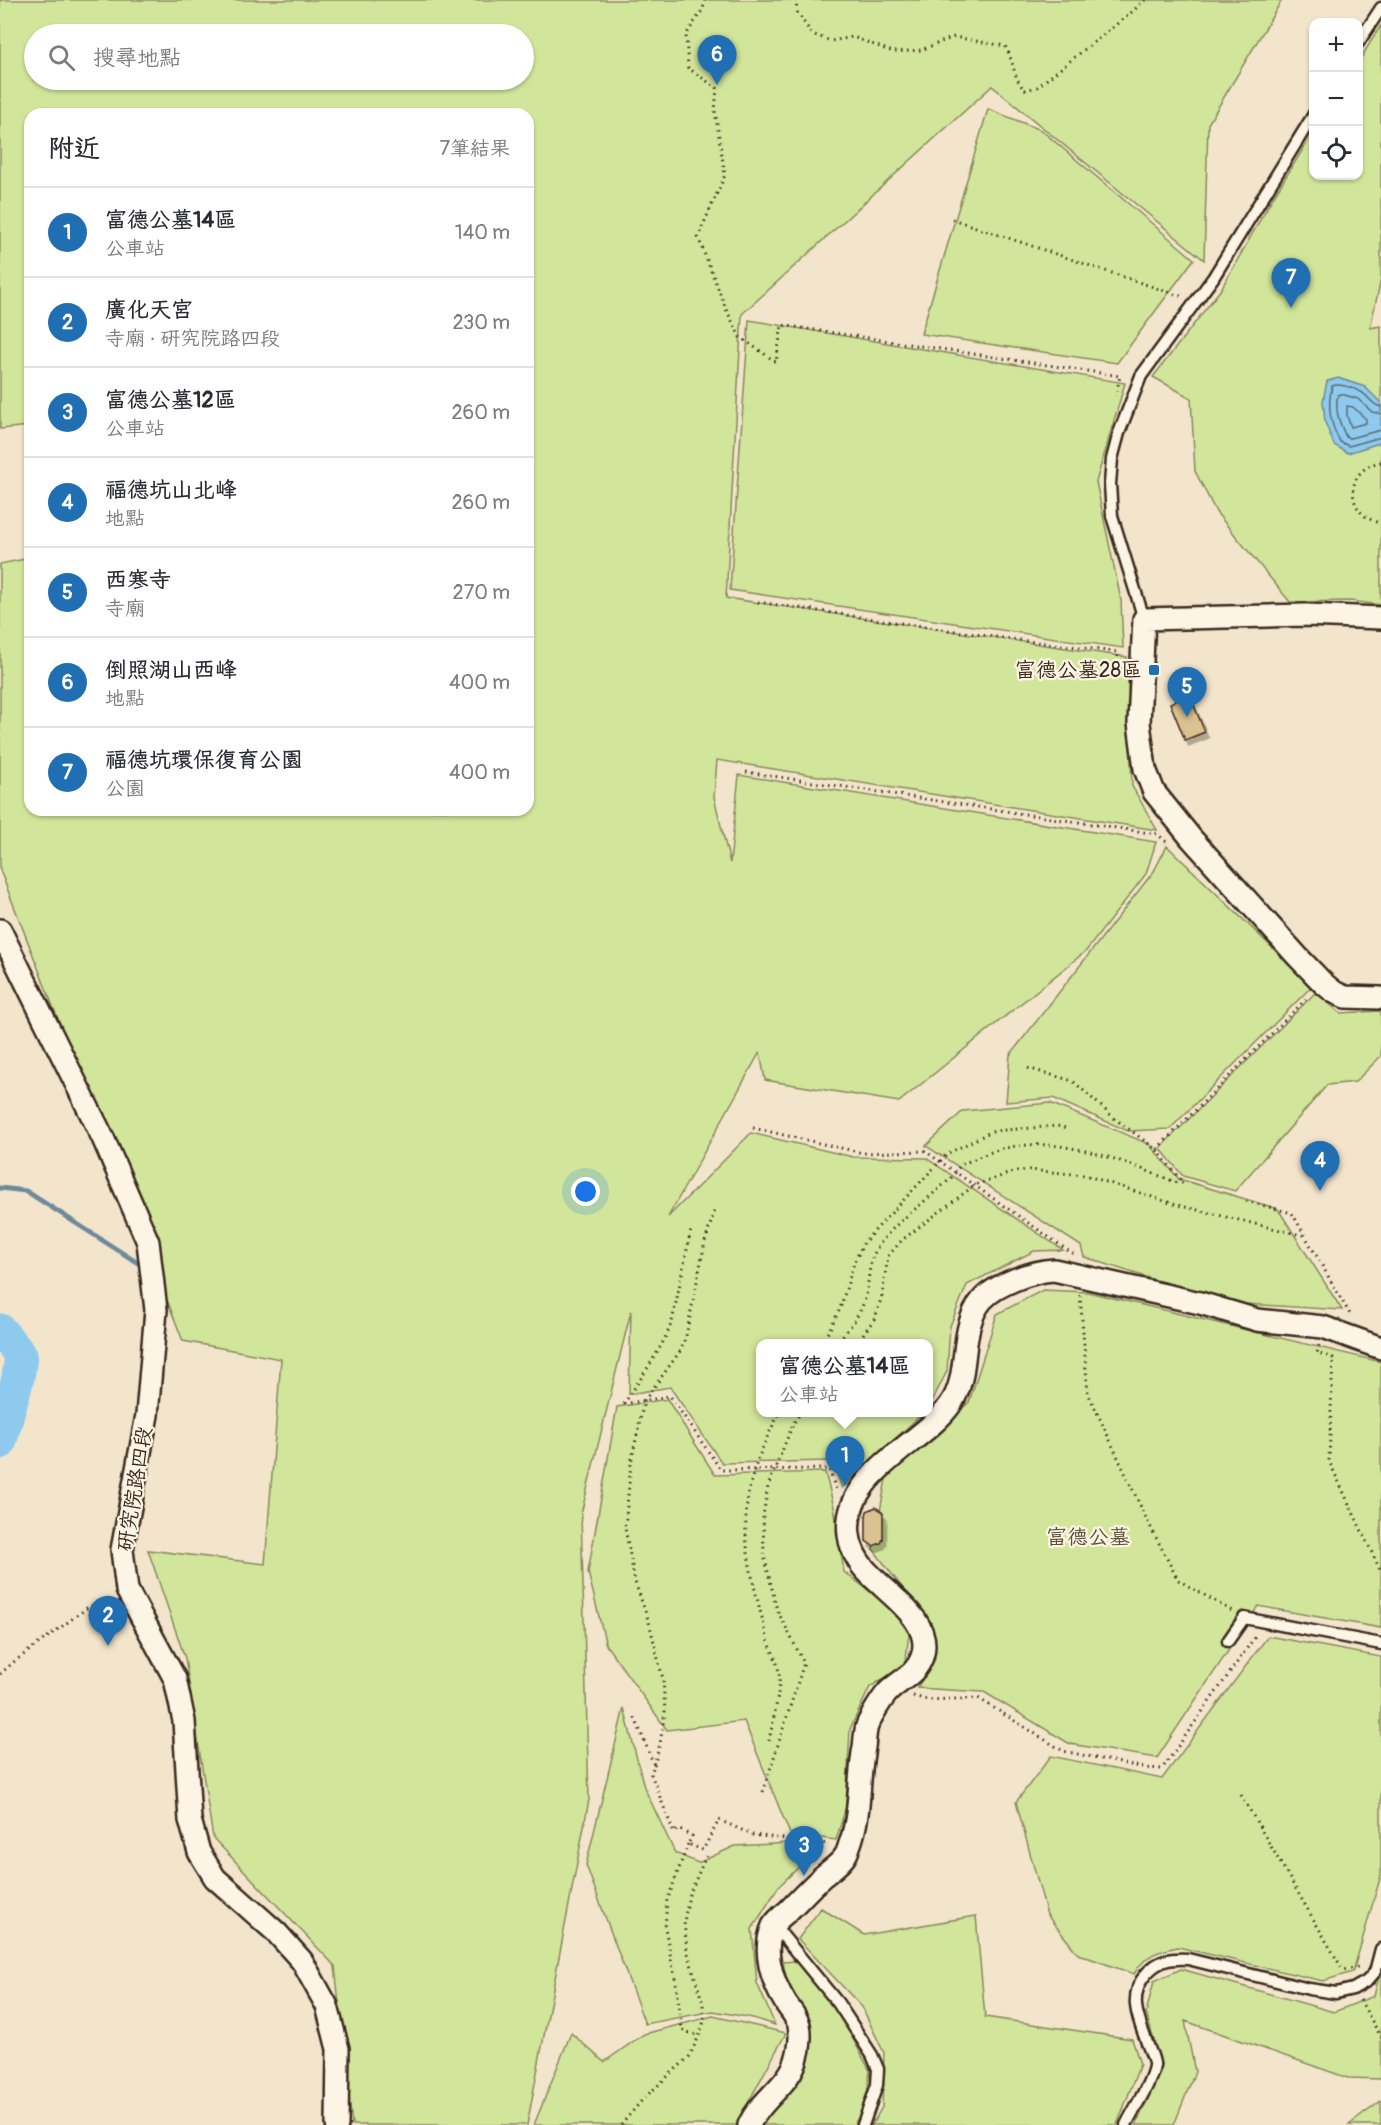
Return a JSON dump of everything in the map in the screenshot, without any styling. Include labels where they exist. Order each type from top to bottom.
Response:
[{"type":"street","points":[[1381,618],[1306,615],[1144,619],[1139,723],[1145,769],[1154,792],[1191,838],[1296,956],[1323,982],[1345,997],[1381,998]]},
{"type":"street","name":"研究院路四段","points":[[0,930],[103,1138],[148,1242],[156,1310],[147,1415],[123,1550],[127,1590],[175,1679],[184,1721],[190,1820],[198,1852],[215,1878],[276,1932],[302,1961],[327,2006],[338,2049],[337,2125]]},
{"type":"street","points":[[749,2125],[754,2114],[789,2075],[797,2059],[799,2046],[799,2024],[770,1970],[773,1925],[846,1856],[857,1822],[860,1770],[867,1726],[888,1691],[911,1675],[922,1657],[924,1643],[920,1629],[903,1604],[858,1560],[849,1532],[850,1516],[855,1501],[873,1475],[943,1415],[952,1403],[962,1379],[971,1320],[984,1298],[996,1289],[1044,1270],[1054,1269],[1200,1303],[1257,1320],[1323,1327],[1381,1348]]},
{"type":"lane","points":[[1363,37],[1381,8]]},
{"type":"lane","points":[[1144,619],[1112,516],[1110,484],[1112,459],[1129,405],[1140,376],[1213,278],[1309,122]]},
{"type":"lane","points":[[1227,1641],[1244,1618],[1381,1644]]},
{"type":"lane","points":[[773,1925],[838,2003],[872,2055],[878,2069],[877,2085],[863,2125]]},
{"type":"lane","points":[[1126,2125],[1155,2064],[1136,2011],[1136,1994],[1144,1976],[1155,1964],[1171,1958],[1188,1959],[1309,1989],[1336,1993],[1353,1989],[1367,1981],[1375,1972],[1381,1949]]},
{"type":"path","points":[[705,0],[703,9],[686,35],[688,68],[717,88],[715,111],[725,175],[698,237],[726,309],[740,337],[776,362],[782,325],[1120,376],[1115,402],[1129,405]]},
{"type":"path","points":[[796,0],[796,12],[812,34],[831,41],[853,38],[893,52],[921,50],[954,37],[1005,46],[1011,55],[1018,84],[1025,90],[1037,87],[1144,0]]},
{"type":"path","points":[[952,219],[1196,302]]},
{"type":"path","points":[[1381,462],[1363,470],[1354,485],[1353,493],[1354,502],[1364,516],[1381,523]]},
{"type":"path","points":[[758,602],[1003,638],[1117,652],[1124,684],[1141,685]]},
{"type":"path","points":[[746,772],[1157,834],[1177,851],[1191,838]]},
{"type":"path","points":[[1157,1149],[1310,995],[1317,1002]]},
{"type":"path","points":[[840,1339],[854,1321],[863,1304],[871,1262],[877,1248],[892,1230],[961,1166],[1003,1148],[1061,1146],[1121,1160],[1175,1182],[1183,1183],[1157,1149],[1114,1118],[1073,1081],[1027,1068]]},
{"type":"path","points":[[825,1339],[840,1309],[854,1263],[864,1242],[947,1154],[992,1131],[1057,1126],[1066,1128]]},
{"type":"path","points":[[753,1128],[863,1153],[925,1151],[1075,1255],[1079,1274],[1088,1393],[1146,1518],[1178,1580],[1244,1618]]},
{"type":"path","points":[[860,1339],[875,1318],[880,1306],[890,1253],[907,1236],[975,1185],[1001,1176],[1029,1170],[1085,1174],[1177,1205],[1305,1236]]},
{"type":"path","points":[[1246,1202],[1292,1213],[1353,1318],[1354,1337]]},
{"type":"path","points":[[699,2036],[682,2030],[678,1988],[665,1928],[667,1901],[692,1836],[678,1829],[674,1833],[651,1774],[660,1744],[665,1711],[663,1679],[650,1622],[635,1582],[625,1528],[631,1463],[644,1401],[672,1364],[684,1343],[692,1314],[705,1242],[715,1209]]},
{"type":"path","points":[[691,1230],[668,1332],[624,1404],[670,1396],[721,1470],[829,1469],[839,1500]]},
{"type":"path","points":[[1323,1327],[1317,1353],[1333,1358],[1329,1461],[1381,1572]]},
{"type":"path","points":[[769,1741],[779,1675],[765,1631],[750,1567],[745,1538],[745,1514],[760,1452],[778,1417]]},
{"type":"path","points":[[764,1792],[804,1663],[777,1610],[764,1555],[763,1515],[768,1486],[793,1424],[798,1417]]},
{"type":"path","points":[[0,1674],[87,1608],[127,1590]]},
{"type":"path","points":[[888,1691],[928,1700],[978,1698],[1063,1751],[1145,1768],[1162,1769],[1265,1622]]},
{"type":"path","points":[[635,1718],[654,1765]]},
{"type":"path","points":[[1241,1795],[1343,1970],[1362,1966],[1375,1972]]},
{"type":"path","points":[[688,1844],[703,1850],[719,1820],[753,1835],[830,1844],[825,1851]]},
{"type":"path","points":[[621,2125],[643,2098],[689,2057],[704,2021],[703,2004],[687,1950],[684,1922],[689,1895],[706,1856]]},
{"type":"path","points":[[1353,1989],[1381,2037]]},
{"type":"green space","points":[[0,0],[1282,0],[1208,124],[1204,260],[992,86],[742,314],[726,598],[1127,657],[1132,786],[1157,830],[717,760],[714,797],[730,863],[739,775],[1156,842],[1146,874],[1086,951],[899,1102],[765,1080],[760,1052],[668,1217],[751,1133],[853,1157],[926,1158],[1063,1250],[1034,1251],[967,1285],[950,1326],[947,1371],[933,1399],[933,1339],[756,1339],[756,1417],[919,1417],[842,1488],[832,1461],[722,1463],[670,1387],[629,1394],[631,1311],[581,1514],[589,1800],[527,2125],[352,2125],[335,1966],[213,1838],[185,1658],[148,1550],[265,1564],[281,1359],[183,1341],[0,870],[0,564],[24,559],[24,816],[534,816],[534,108],[24,108],[24,427],[0,429]]},
{"type":"green space","points":[[1381,25],[1381,279],[1370,328],[1381,326],[1381,605],[1351,601],[1290,602],[1216,512],[1195,471],[1191,398],[1153,377],[1221,289],[1309,139],[1309,180],[1363,180],[1363,54]]},
{"type":"green space","points":[[988,109],[1041,130],[1194,259],[1117,363],[921,334]]},
{"type":"green space","points":[[749,320],[1125,383],[1096,482],[1121,600],[1123,648],[730,590]]},
{"type":"green space","points":[[1167,846],[1312,986],[1170,1129],[1128,1131],[1053,1098],[1006,1102],[1010,1055],[1154,871]]},
{"type":"green space","points":[[1316,992],[1340,1013],[1381,1011],[1381,1056],[1355,1082],[1327,1085],[1235,1191],[1183,1176],[1160,1148]]},
{"type":"green space","points":[[1050,1103],[1149,1144],[1179,1179],[1278,1209],[1342,1310],[1245,1304],[1152,1279],[1084,1257],[1081,1246],[926,1146],[963,1111]]},
{"type":"green space","name":"富德公墓","points":[[1043,1290],[1088,1292],[1381,1362],[1381,1628],[1258,1606],[1157,1758],[1070,1744],[984,1692],[917,1688],[935,1659],[929,1623],[873,1549],[886,1479],[969,1402],[997,1314]]},
{"type":"green space","points":[[667,1399],[715,1475],[825,1472],[834,1507],[844,1572],[891,1607],[909,1634],[905,1665],[870,1687],[850,1729],[846,1807],[836,1840],[790,1834],[744,1721],[667,1730],[606,1645],[588,1572],[617,1407]]},
{"type":"green space","points":[[1268,1636],[1381,1657],[1381,1875],[1353,1972],[1323,1981],[1178,1947],[1164,1950],[1147,1958],[1134,1974],[1078,1954],[1047,1915],[1016,1802],[1051,1756],[1162,1779]]},
{"type":"green space","points":[[624,1708],[644,1787],[675,1853],[698,1863],[735,1846],[789,1843],[820,1847],[779,1886],[752,1929],[757,1983],[775,2025],[753,2018],[713,2011],[645,2024],[586,1865]]},
{"type":"green space","points":[[821,1908],[864,1935],[976,1916],[985,2017],[1132,2039],[1140,2064],[1117,2125],[872,2125],[882,2107],[884,2053],[862,2007],[798,1939]]},
{"type":"green space","points":[[796,1961],[837,2009],[870,2071],[866,2101],[854,2125],[760,2125],[792,2086],[812,2036],[806,2014],[788,1986],[783,1962]]},
{"type":"green space","points":[[1181,1969],[1334,2012],[1374,1996],[1381,1969],[1381,2079],[1348,2078],[1185,2021],[1195,2072],[1174,2125],[1136,2125],[1162,2068],[1146,2013],[1154,1981]]},
{"type":"green space","points":[[713,2016],[786,2033],[736,2125],[534,2125],[571,2033],[604,2062],[644,2034]]},
{"type":"green space","points":[[1381,2101],[1381,2125],[1349,2125]]},
{"type":"water","points":[[1338,378],[1365,387],[1381,403],[1381,440],[1379,443],[1348,453],[1334,445],[1325,422],[1323,401],[1327,381]]},
{"type":"building","points":[[1189,694],[1205,732],[1185,740],[1170,703]]},
{"type":"building","points":[[876,1507],[883,1513],[883,1539],[881,1543],[873,1546],[866,1541],[866,1516],[867,1511]]},
{"type":"waterway","points":[[0,1188],[26,1191],[141,1265]]},
{"type":"waterway","points":[[0,1330],[21,1355],[18,1378],[0,1443]]},
{"type":"place","name":"倒照湖山西峰","points":[[717,85]]},
{"type":"place","name":"福德坑環保復育公園","points":[[1291,308]]},
{"type":"place","name":"富德公墓28區","points":[[1154,670]]},
{"type":"place","name":"西寒寺","points":[[1187,717]]},
{"type":"place","name":"福德坑山北峰","points":[[1320,1191]]},
{"type":"place","name":"富德公墓14區","points":[[845,1486]]},
{"type":"place","name":"廣化天宮","points":[[108,1646]]},
{"type":"place","name":"富德公墓12區","points":[[804,1876]]}]
